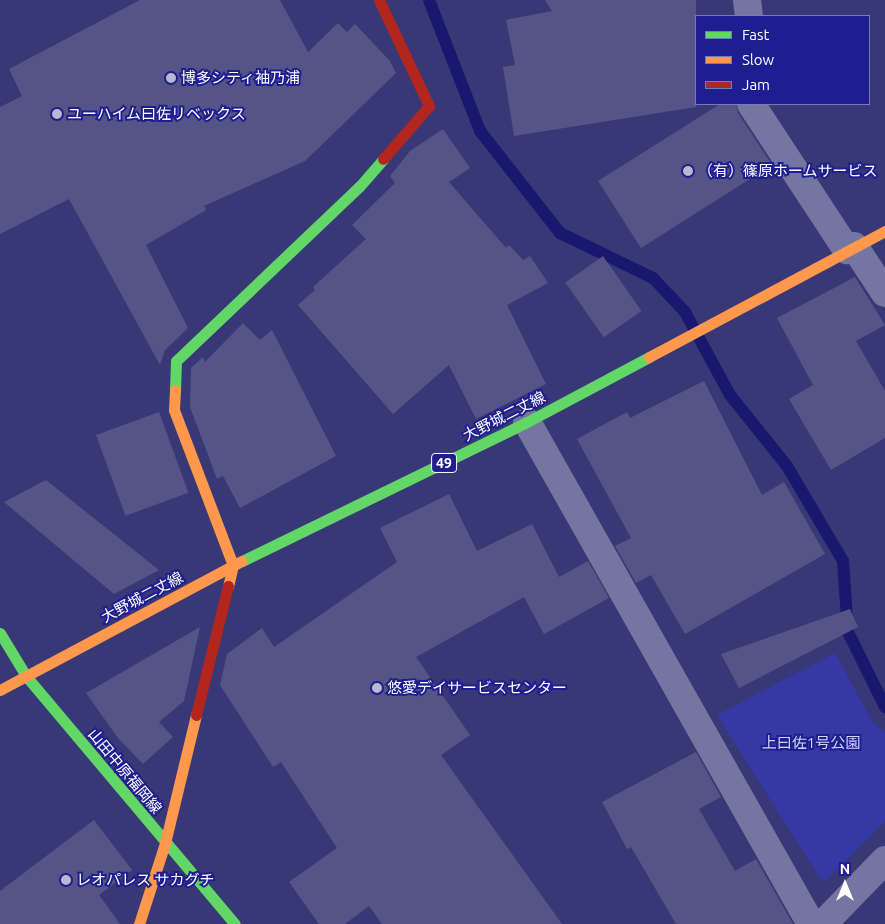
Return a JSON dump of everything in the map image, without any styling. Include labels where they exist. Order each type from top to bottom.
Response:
[{"type":"main road","points":[[140,924],[165,842],[233,565],[174,410],[176,360],[359,186],[429,106],[379,0]]},
{"type":"main road","name":"大野城二丈線","points":[[0,690],[233,565],[527,422],[885,231]]},
{"type":"main road","name":"山田中原福岡線","points":[[0,633],[26,676],[235,924]]},
{"type":"street","points":[[747,0],[749,15]]},
{"type":"street","points":[[752,105],[851,248],[885,293]]},
{"type":"street","points":[[527,422],[812,924]]},
{"type":"street","points":[[823,924],[885,860]]},
{"type":"green space","name":"上曰佐1号公園","points":[[835,653],[873,723],[885,732],[885,821],[823,883],[717,715]]},
{"type":"building","points":[[140,0],[280,0],[308,52],[338,23],[347,32],[355,24],[390,61],[396,73],[305,161],[204,206],[206,210],[146,245],[188,328],[165,350],[160,365],[69,199],[0,234],[0,107],[22,96],[9,69]]},
{"type":"building","points":[[545,0],[696,0],[696,107],[514,136],[503,67],[515,65],[506,20],[552,11]]},
{"type":"building","name":"（有）篠原ホームサービス","points":[[718,105],[736,105],[738,113],[772,165],[641,248],[598,181]]},
{"type":"building","points":[[443,129],[470,168],[449,182],[506,248],[509,245],[523,260],[530,256],[548,283],[507,305],[546,384],[476,419],[449,365],[393,414],[298,305],[315,290],[313,287],[366,239],[352,225],[395,183],[390,176],[410,151]]},
{"type":"building","points":[[603,256],[641,311],[604,337],[565,282]]},
{"type":"building","points":[[855,277],[885,325],[856,341],[885,391],[885,438],[831,470],[789,399],[813,385],[777,318]]},
{"type":"building","points":[[243,323],[260,340],[272,330],[336,456],[240,508],[223,476],[217,479],[190,407],[191,368],[203,357],[205,362]]},
{"type":"building","points":[[704,381],[762,495],[784,482],[825,554],[685,634],[651,575],[636,583],[615,546],[631,538],[577,439],[627,412],[630,418]]},
{"type":"building","points":[[159,412],[188,493],[125,516],[96,435]]},
{"type":"building","points":[[46,480],[159,570],[114,594],[4,502]]},
{"type":"building","points":[[449,494],[477,551],[532,524],[559,577],[588,561],[609,598],[544,634],[524,597],[416,657],[470,735],[441,755],[562,924],[382,924],[369,906],[345,924],[319,924],[289,882],[337,848],[281,762],[273,767],[220,685],[227,654],[262,628],[274,647],[397,562],[380,528]]},
{"type":"building","points":[[850,609],[858,627],[739,688],[721,654]]},
{"type":"building","points":[[200,627],[184,701],[159,722],[173,737],[143,764],[118,738],[86,693]]},
{"type":"building","points":[[696,752],[721,797],[699,809],[735,871],[756,859],[793,924],[676,924],[631,847],[627,849],[602,802]]},
{"type":"building","name":"レオパレス サカグチ","points":[[94,820],[132,870],[99,895],[120,924],[0,924],[0,891]]},
{"type":"waterway","points":[[429,0],[480,131],[560,233],[653,278],[685,312],[730,395],[787,466],[843,561],[848,632],[885,707]]},
{"type":"traffic: fast","points":[[175,390],[176,361],[359,187],[383,159]]},
{"type":"traffic: fast","points":[[242,561],[527,422],[649,357]]},
{"type":"traffic: fast","points":[[0,633],[26,676],[235,924]]},
{"type":"traffic: slow","points":[[649,357],[885,231]]},
{"type":"traffic: slow","points":[[175,390],[174,410],[233,565],[228,586]]},
{"type":"traffic: slow","points":[[0,690],[242,561]]},
{"type":"traffic: slow","points":[[139,924],[165,843],[196,715]]},
{"type":"traffic: jam","points":[[379,0],[429,106],[383,159]]},
{"type":"traffic: jam","points":[[196,715],[228,586]]},
{"type":"place","name":"博多シティ袖乃浦","points":[[171,78]]},
{"type":"place","name":"ユーハイム曰佐リベックス","points":[[57,114]]},
{"type":"place","name":"（有）篠原ホームサービス","points":[[688,171]]},
{"type":"place","name":"悠愛デイサービスセンター","points":[[377,688]]},
{"type":"place","name":"レオパレス サカグチ","points":[[66,880]]}]
